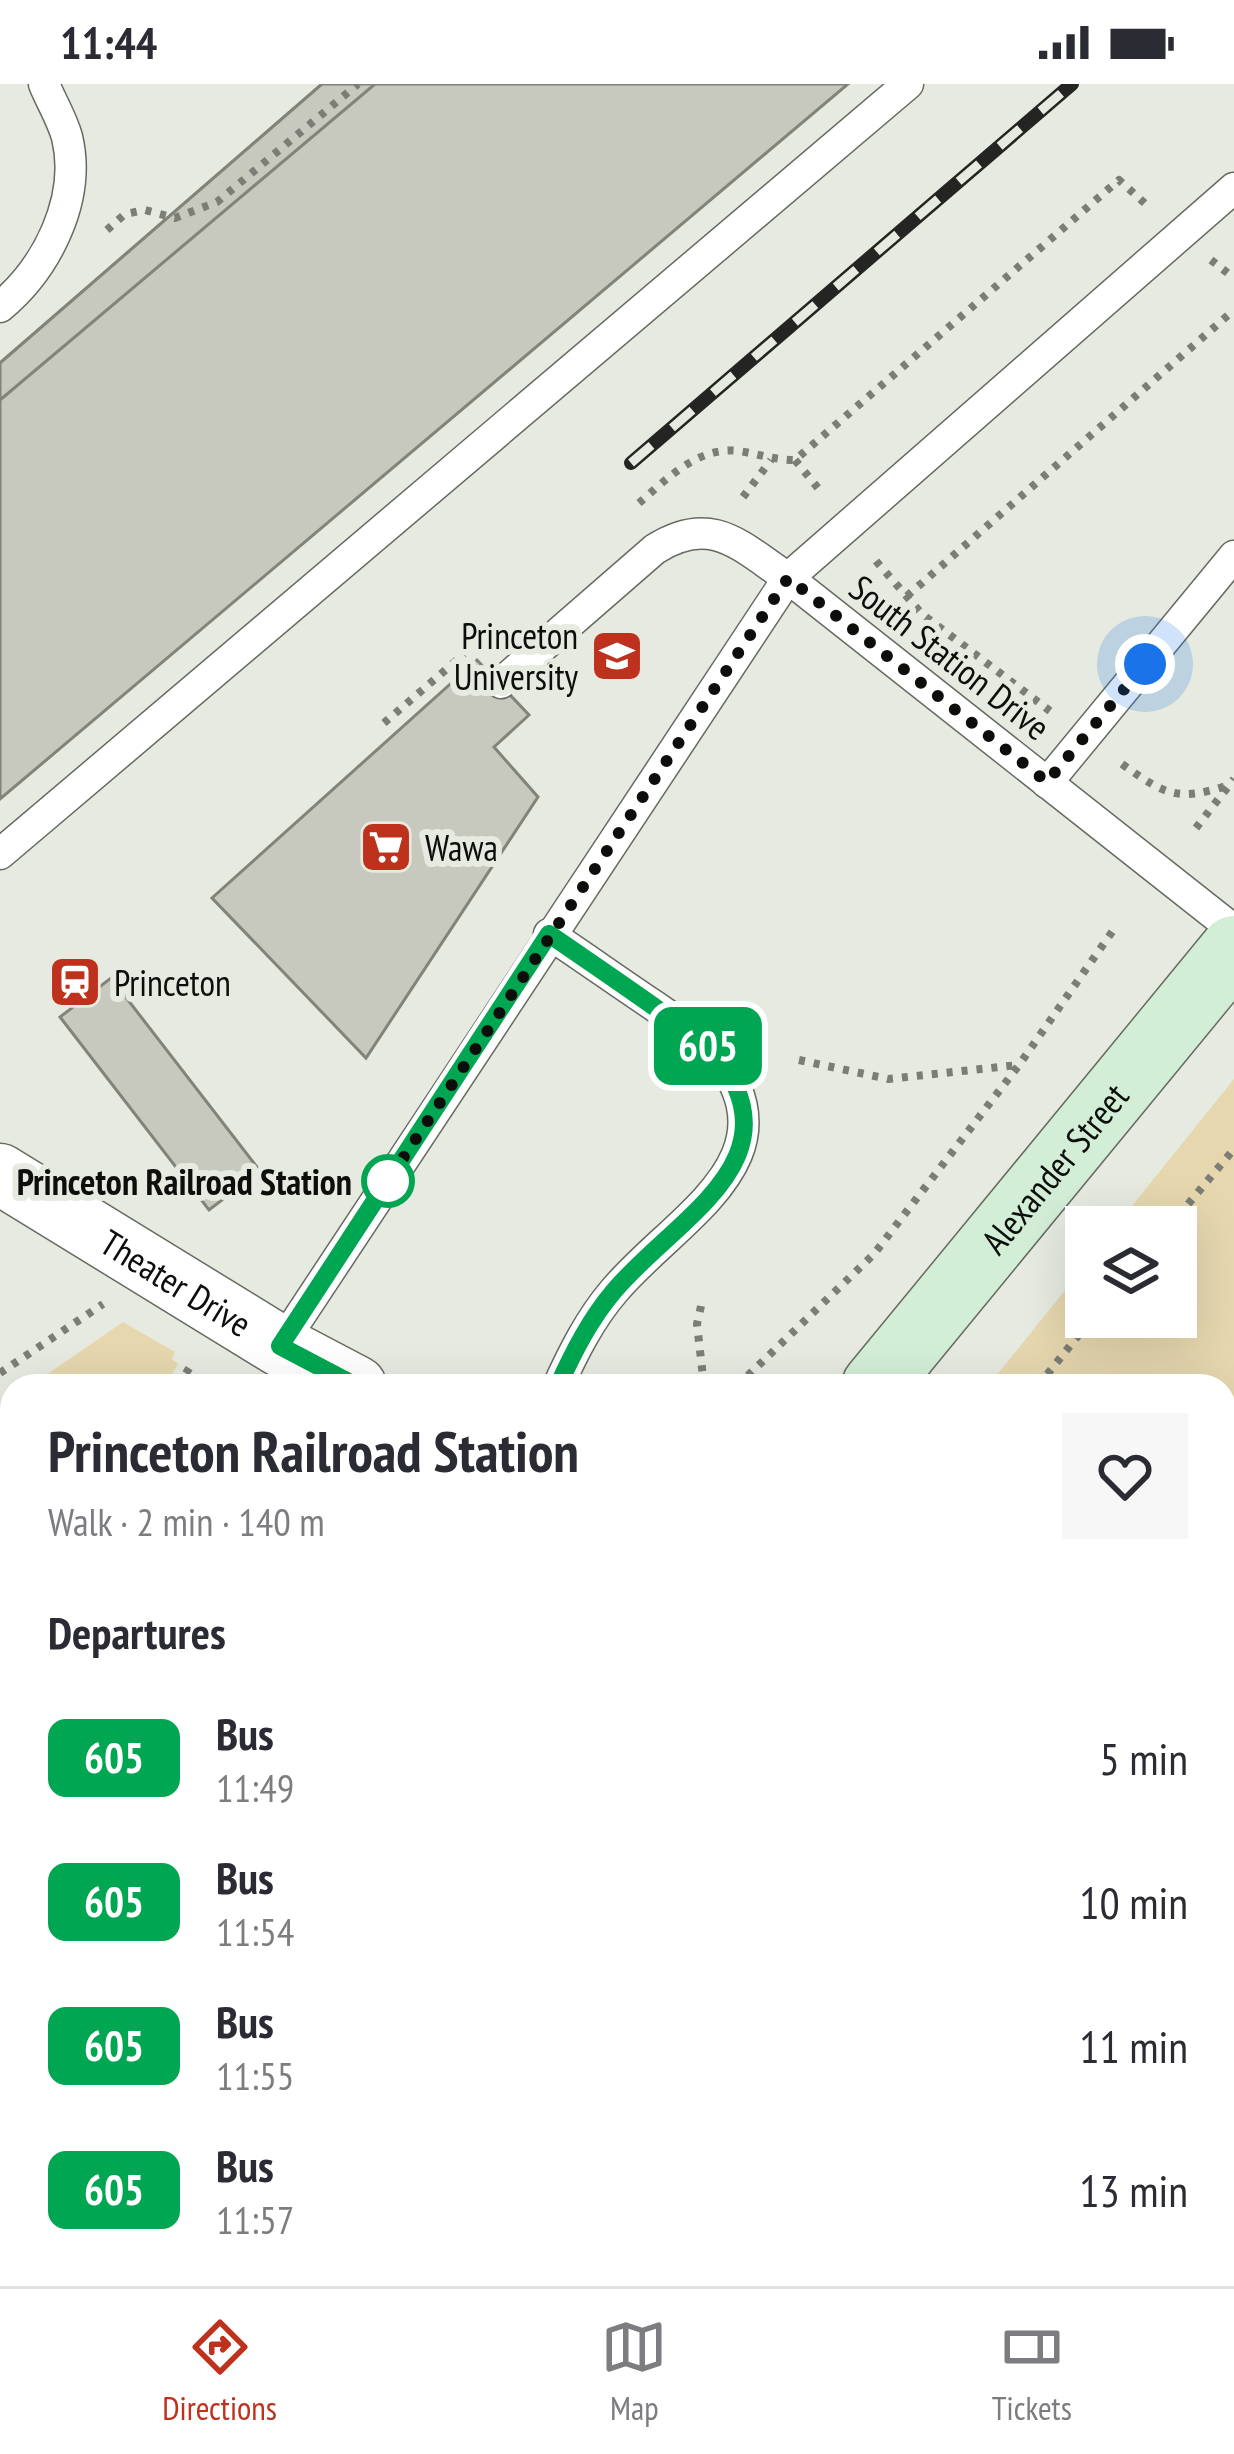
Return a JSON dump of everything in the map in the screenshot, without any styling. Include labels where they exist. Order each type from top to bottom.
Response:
[{"type":"main road","name":"Alexander Street","points":[[885,1374],[1234,949]]},
{"type":"street","name":"Theater Drive","points":[[0,1174],[333,1374]]},
{"type":"lane","points":[[0,307],[47,252],[70,193],[67,137],[44,84]]},
{"type":"lane","points":[[0,854],[908,84]]},
{"type":"lane","points":[[280,1346],[788,578],[1229,204]]},
{"type":"lane","name":"South Station Drive","points":[[501,683],[655,549],[674,537],[698,532],[724,535],[788,578],[1234,930]]},
{"type":"lane","points":[[1047,782],[1234,556]]},
{"type":"lane","points":[[549,934],[705,1042],[730,1075],[740,1104],[743,1138],[732,1171],[703,1208],[614,1291],[574,1348],[563,1374]]},
{"type":"path","points":[[96,239],[125,214],[145,210],[175,218],[218,202],[358,84]]},
{"type":"path","points":[[626,515],[698,458],[723,450],[795,460],[1119,180],[1160,217]]},
{"type":"path","points":[[1205,255],[1234,278]]},
{"type":"path","points":[[907,596],[1234,310]]},
{"type":"path","points":[[735,508],[771,460]]},
{"type":"path","points":[[795,460],[830,504]]},
{"type":"path","points":[[875,560],[922,614],[1058,717]]},
{"type":"path","points":[[384,723],[470,649]]},
{"type":"path","points":[[1123,764],[1159,790],[1182,796],[1232,782]]},
{"type":"path","points":[[1196,828],[1232,782]]},
{"type":"path","points":[[748,1374],[874,1253],[1019,1065],[1114,928]]},
{"type":"path","points":[[799,1060],[888,1079],[1019,1065]]},
{"type":"path","points":[[1186,1206],[1234,1149]]},
{"type":"path","points":[[0,1373],[120,1292]]},
{"type":"path","points":[[701,1306],[697,1324],[703,1374]]},
{"type":"path","points":[[1048,1374],[1076,1338]]},
{"type":"shaded area","points":[[1234,1079],[1234,1374],[998,1374],[1065,1290],[1065,1338],[1197,1338],[1197,1206],[1132,1206]]},
{"type":"shaded area","points":[[123,1322],[175,1352],[172,1359],[178,1364],[172,1374],[47,1374]]},
{"type":"building","points":[[322,84],[749,84],[0,735],[0,363]]},
{"type":"building","points":[[322,84],[749,84],[0,735],[0,363]]},
{"type":"building","points":[[375,84],[848,84],[0,799],[0,400]]},
{"type":"building","name":"Wawa","points":[[477,660],[529,715],[494,747],[538,797],[366,1058],[212,898]]},
{"type":"building","name":"Princeton","points":[[111,978],[260,1171],[209,1210],[60,1017]]},
{"type":"railway","points":[[631,463],[1072,84]]},
{"type":"bus line","name":"605","points":[[333,1374],[280,1346],[549,934],[705,1042],[730,1075],[740,1104],[743,1138],[732,1171],[703,1208],[614,1291],[574,1348],[563,1374]]},
{"type":"place","name":"Princeton University","points":[[617,656]]},
{"type":"place","name":"Wawa","points":[[386,847]]},
{"type":"place","name":"Princeton","points":[[75,982]]},
{"type":"place","name":"Princeton Railroad Station","points":[[388,1181]]},
{"type":"route","points":[[388,1181],[378,1196],[788,578],[1047,782],[1145,664]]}]
